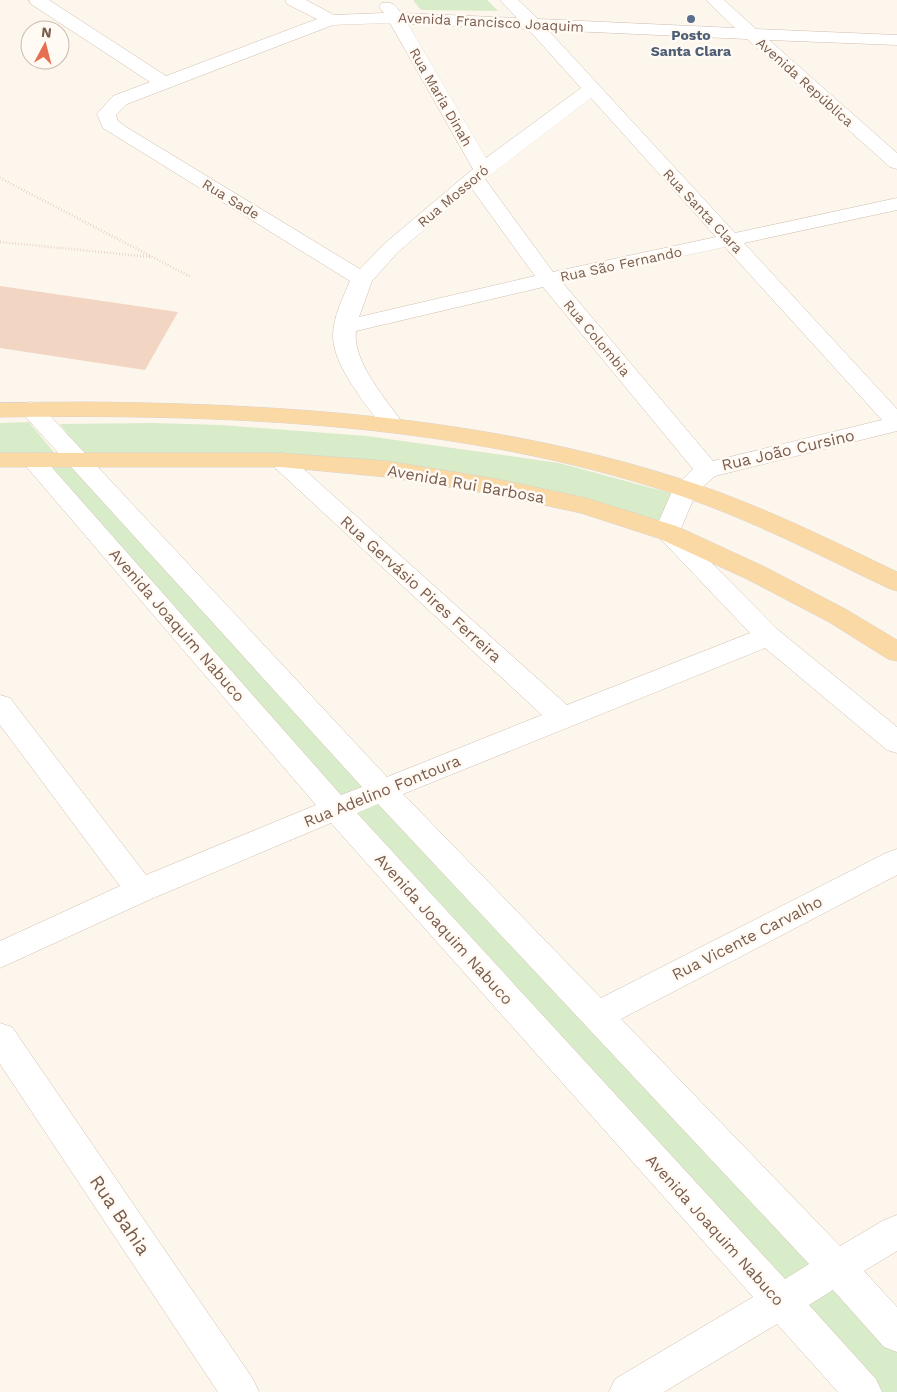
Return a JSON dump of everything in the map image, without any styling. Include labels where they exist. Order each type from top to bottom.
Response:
[{"type":"main road","points":[[0,410],[134,409],[200,412],[392,425],[480,439],[583,459],[686,489],[781,527],[897,582]]},
{"type":"main road","name":"Avenida Rui Barbosa","points":[[0,460],[280,460],[387,469],[497,487],[586,506],[667,532],[756,573],[838,616],[897,652]]},
{"type":"street","points":[[37,0],[164,83]]},
{"type":"street","points":[[293,0],[331,20]]},
{"type":"street","name":"Rua Maria Dinah","points":[[382,0],[396,18],[479,174]]},
{"type":"street","name":"Rua Santa Clara","points":[[508,0],[533,24],[897,423]]},
{"type":"street","name":"Avenida República","points":[[714,0],[897,164]]},
{"type":"street","name":"Avenida Francisco Joaquim","points":[[106,114],[120,100],[331,20],[396,18],[897,40]]},
{"type":"street","name":"Rua Mossoró","points":[[392,425],[354,367],[346,350],[345,327],[352,302],[362,279],[391,248],[479,174],[591,89]]},
{"type":"street","name":"Rua Sade","points":[[106,114],[110,124],[119,131],[362,279]]},
{"type":"street","name":"Rua Colombia","points":[[479,174],[548,279],[707,470]]},
{"type":"street","name":"Rua São Fernando","points":[[345,327],[548,279],[897,204]]},
{"type":"street","points":[[31,409],[382,790],[837,1268],[897,1334]]},
{"type":"street","name":"Rua João Cursino","points":[[686,489],[707,470],[897,423]]},
{"type":"street","name":"Avenida Joaquim Nabuco","points":[[33,460],[336,809],[863,1392]]},
{"type":"street","name":"Rua Gervásio Pires Ferreira","points":[[280,460],[563,718]]},
{"type":"street","points":[[686,489],[667,532],[768,636],[897,742]]},
{"type":"street","name":"Rua Adelino Fontoura","points":[[0,955],[140,890],[382,790],[768,636]]},
{"type":"street","points":[[0,705],[140,890]]},
{"type":"street","name":"Rua Vicente Carvalho","points":[[597,1016],[897,861]]},
{"type":"street","name":"Rua Bahia","points":[[0,1038],[240,1392]]},
{"type":"street","points":[[628,1392],[897,1232]]},
{"type":"path","points":[[0,178],[191,277]]},
{"type":"path","points":[[0,242],[154,257]]},
{"type":"green space","points":[[413,0],[487,0],[498,11],[421,10]]},
{"type":"green space","points":[[29,422],[56,455],[0,456],[0,423]]},
{"type":"green space","points":[[153,423],[221,425],[367,436],[559,463],[674,494],[658,523],[406,467],[82,454],[60,424]]},
{"type":"green space","points":[[36,460],[77,460],[373,788],[340,801]]},
{"type":"green space","points":[[380,794],[822,1266],[784,1291],[341,810]]},
{"type":"green space","points":[[837,1275],[897,1341],[897,1392],[873,1392],[791,1304]]},
{"type":"building","points":[[0,286],[178,312],[145,370],[0,348]]},
{"type":"place","name":"Posto Santa Clara","points":[[691,19]]}]
